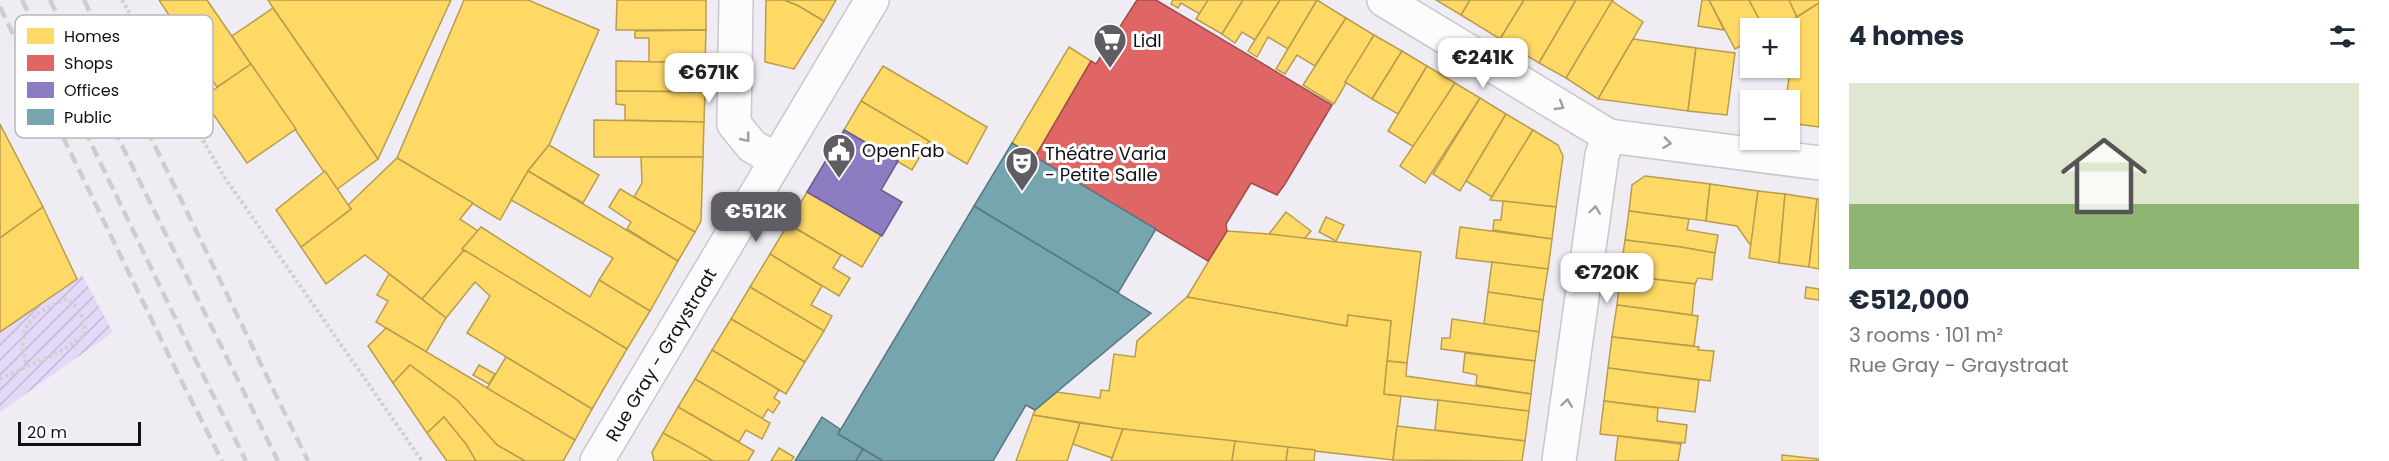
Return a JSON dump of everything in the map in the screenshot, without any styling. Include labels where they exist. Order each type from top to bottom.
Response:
[{"type":"street","points":[[736,0],[734,124],[752,146],[776,160]]},
{"type":"street","name":"Rue Gray - Graystraat","points":[[597,461],[872,0]]},
{"type":"street","points":[[1384,0],[1609,136],[1819,163]]},
{"type":"street","points":[[1559,461],[1602,154],[1609,136]]},
{"type":"path","points":[[122,0],[131,15]]},
{"type":"path","points":[[202,138],[223,175],[423,461]]},
{"type":"path","points":[[0,379],[27,365],[51,358],[74,344],[85,334],[85,322],[78,307],[67,299],[51,305],[31,320],[22,334],[22,351],[27,365]]},
{"type":"shaded area","points":[[82,275],[113,332],[0,412],[0,332]]},
{"type":"building: Homes","points":[[159,0],[207,0],[251,64],[217,87],[213,81],[213,15],[169,15]]},
{"type":"building: Homes","points":[[268,0],[451,0],[378,159],[273,8]]},
{"type":"building: Homes","points":[[464,0],[528,0],[599,30],[549,145],[528,171],[500,220],[397,158]]},
{"type":"building: Homes","points":[[617,0],[706,0],[706,30],[616,30]]},
{"type":"building: Homes","points":[[766,0],[784,0],[824,21],[794,69],[765,62]]},
{"type":"building: Homes","points":[[784,0],[836,0],[824,21]]},
{"type":"building: Homes","points":[[1173,0],[1208,0],[1200,14],[1181,3],[1178,8],[1171,4]]},
{"type":"building: Homes","points":[[1208,0],[1243,0],[1222,34],[1196,19]]},
{"type":"building: Homes","points":[[1243,0],[1280,0],[1255,40],[1242,32],[1235,43],[1222,34]]},
{"type":"building: Homes","points":[[1280,0],[1317,0],[1288,49],[1268,37],[1257,57],[1248,51]]},
{"type":"building: Homes","points":[[1317,0],[1346,18],[1315,66],[1297,55],[1285,74],[1276,69]]},
{"type":"building: Homes","points":[[1436,0],[1470,0],[1461,15]]},
{"type":"building: Homes","points":[[1470,0],[1524,0],[1500,39],[1461,15]]},
{"type":"building: Homes","points":[[1524,0],[1576,0],[1539,63],[1500,39]]},
{"type":"building: Homes","points":[[1576,0],[1613,0],[1566,78],[1539,63]]},
{"type":"building: Homes","points":[[1702,0],[1709,0],[1724,30],[1698,26]]},
{"type":"building: Homes","points":[[1709,0],[1749,0],[1759,18],[1740,18],[1740,46],[1735,49]]},
{"type":"building: Homes","points":[[1749,0],[1789,0],[1797,17],[1795,18],[1759,18]]},
{"type":"building: Homes","points":[[1789,0],[1819,0],[1819,3],[1797,17]]},
{"type":"building: Homes","points":[[1612,1],[1643,22],[1598,99],[1566,78]]},
{"type":"building: Homes","points":[[1819,3],[1819,127],[1800,124],[1800,90],[1787,90],[1789,78],[1800,78],[1800,18],[1797,17]]},
{"type":"building: Homes","points":[[273,8],[378,159],[336,190],[232,36]]},
{"type":"building: Homes","points":[[1346,18],[1374,35],[1334,104],[1303,85]]},
{"type":"building: Homes","points":[[706,30],[705,63],[649,62],[649,38],[635,38],[635,31]]},
{"type":"building: Homes","points":[[1374,35],[1402,51],[1372,99],[1345,82]]},
{"type":"building: Homes","points":[[1633,39],[1696,48],[1688,111],[1598,99]]},
{"type":"building: Homes","points":[[1069,47],[1091,61],[1035,157],[1012,143]]},
{"type":"building: Homes","points":[[1696,48],[1735,53],[1727,115],[1688,111]]},
{"type":"building: Homes","points":[[1402,51],[1427,66],[1398,114],[1372,99]]},
{"type":"building: Homes","points":[[616,61],[705,63],[705,92],[616,91]]},
{"type":"building: Homes","points":[[251,64],[296,129],[247,163],[213,114],[213,90]]},
{"type":"building: Homes","points":[[883,66],[987,127],[967,164],[861,101]]},
{"type":"building: Homes","points":[[1427,66],[1455,83],[1414,147],[1388,131]]},
{"type":"building: Homes","points":[[1455,83],[1480,98],[1425,183],[1400,166]]},
{"type":"building: Homes","points":[[616,91],[705,92],[704,122],[625,120],[625,105],[616,104]]},
{"type":"building: Homes","points":[[1480,98],[1506,114],[1460,191],[1433,174]]},
{"type":"building: Homes","points":[[861,101],[929,141],[912,170],[844,130]]},
{"type":"building: Homes","points":[[1506,114],[1533,130],[1492,197],[1466,181]]},
{"type":"building: Homes","points":[[594,120],[704,122],[703,157],[594,157]]},
{"type":"building: Homes","points":[[0,124],[43,207],[0,238]]},
{"type":"building: Homes","points":[[1533,130],[1558,145],[1563,156],[1556,207],[1490,200]]},
{"type":"building: Homes","points":[[549,145],[599,175],[583,203],[528,171]]},
{"type":"building: Homes","points":[[641,157],[703,157],[701,221],[695,232],[634,197],[642,183]]},
{"type":"building: Homes","points":[[397,158],[473,203],[460,219],[478,231],[422,299],[365,255],[326,284],[301,247],[351,209],[348,205]]},
{"type":"building: Homes","points":[[325,171],[351,209],[301,247],[276,210]]},
{"type":"building: Homes","points":[[528,171],[678,261],[650,311],[599,280],[613,258],[511,200]]},
{"type":"building: Homes","points":[[1645,176],[1710,184],[1706,221],[1629,211],[1632,185]]},
{"type":"building: Homes","points":[[1710,184],[1758,191],[1751,246],[1737,226],[1706,221]]},
{"type":"building: Homes","points":[[620,189],[695,232],[678,261],[627,229],[631,222],[609,207]]},
{"type":"building: Homes","points":[[1758,191],[1785,194],[1779,263],[1749,258]]},
{"type":"building: Homes","points":[[807,192],[881,235],[862,267],[788,224]]},
{"type":"building: Homes","points":[[1785,194],[1817,199],[1809,267],[1779,263]]},
{"type":"building: Homes","points":[[1817,199],[1819,199],[1819,269],[1809,267]]},
{"type":"building: Homes","points":[[1503,201],[1556,207],[1552,239],[1493,230],[1494,220],[1501,220]]},
{"type":"building: Homes","points":[[43,207],[77,279],[0,332],[0,238]]},
{"type":"building: Homes","points":[[1629,211],[1689,219],[1687,230],[1718,235],[1715,253],[1625,240]]},
{"type":"building: Homes","points":[[1286,212],[1311,231],[1304,239],[1269,234]]},
{"type":"building: Homes","points":[[1326,217],[1344,225],[1336,241],[1319,232]]},
{"type":"building: Homes","points":[[788,224],[841,255],[833,268],[850,278],[839,296],[770,254]]},
{"type":"building: Homes","points":[[481,227],[590,297],[599,280],[650,311],[627,349],[462,249]]},
{"type":"building: Homes","points":[[1460,227],[1552,239],[1548,269],[1456,258]]},
{"type":"building: Homes","points":[[1227,231],[1421,252],[1407,363],[1387,361],[1391,321],[1348,315],[1347,326],[1187,297]]},
{"type":"building: Homes","points":[[1625,240],[1715,253],[1712,280],[1698,278],[1695,284],[1620,275]]},
{"type":"building: Homes","points":[[464,250],[627,349],[592,409],[467,333],[490,296],[475,282],[446,318],[422,299]]},
{"type":"building: Homes","points":[[770,254],[822,286],[811,305],[832,316],[824,331],[750,287]]},
{"type":"building: Homes","points":[[1492,262],[1548,269],[1543,300],[1488,292]]},
{"type":"building: Homes","points":[[389,274],[446,318],[426,352],[376,322],[388,301],[377,295]]},
{"type":"building: Homes","points":[[1620,275],[1695,284],[1692,315],[1617,305]]},
{"type":"building: Homes","points":[[750,287],[824,331],[805,362],[731,319]]},
{"type":"building: Homes","points":[[1806,287],[1819,289],[1819,300],[1805,298]]},
{"type":"building: Homes","points":[[1488,292],[1543,300],[1539,332],[1484,324]]},
{"type":"building: Homes","points":[[1187,297],[1347,326],[1348,315],[1391,321],[1384,394],[1401,396],[1393,460],[1123,429],[1033,415],[1035,410],[1057,392],[1100,398],[1101,390],[1109,391],[1114,354],[1135,357],[1137,341]]},
{"type":"building: Homes","points":[[1617,305],[1698,316],[1694,346],[1612,337]]},
{"type":"building: Homes","points":[[731,319],[805,362],[786,394],[712,350]]},
{"type":"building: Homes","points":[[1452,319],[1539,332],[1535,361],[1441,349],[1442,338],[1450,338]]},
{"type":"building: Homes","points":[[386,328],[575,440],[563,461],[525,461],[497,445],[457,400],[410,365],[393,383],[368,346]]},
{"type":"building: Homes","points":[[1612,337],[1699,347],[1698,350],[1714,351],[1710,381],[1608,368]]},
{"type":"building: Homes","points":[[712,350],[779,390],[774,398],[780,402],[773,413],[768,409],[762,419],[695,379]]},
{"type":"building: Homes","points":[[1465,353],[1535,361],[1531,394],[1476,385],[1477,375],[1463,372]]},
{"type":"building: Homes","points":[[506,357],[592,409],[575,440],[487,388]]},
{"type":"building: Homes","points":[[1387,361],[1407,363],[1406,376],[1531,394],[1529,411],[1384,394]]},
{"type":"building: Homes","points":[[410,365],[457,400],[497,445],[525,461],[476,461],[444,417],[427,433],[393,383]]},
{"type":"building: Homes","points":[[479,365],[495,374],[489,384],[473,375]]},
{"type":"building: Homes","points":[[1608,368],[1699,380],[1695,412],[1604,401]]},
{"type":"building: Homes","points":[[695,379],[770,423],[762,439],[746,430],[739,442],[678,407]]},
{"type":"building: Homes","points":[[1438,400],[1529,411],[1525,441],[1435,430]]},
{"type":"building: Homes","points":[[1604,401],[1658,408],[1657,421],[1687,425],[1685,443],[1600,434]]},
{"type":"building: Homes","points":[[678,407],[754,451],[748,461],[713,461],[663,433]]},
{"type":"building: Homes","points":[[1033,415],[1080,423],[1067,461],[1016,461]]},
{"type":"building: Homes","points":[[444,417],[466,444],[476,461],[447,461],[427,433]]},
{"type":"building: Homes","points":[[1080,423],[1123,429],[1112,458],[1073,444]]},
{"type":"building: Homes","points":[[1397,426],[1525,441],[1522,461],[1393,460]]},
{"type":"building: Homes","points":[[1123,429],[1235,441],[1232,461],[1111,461]]},
{"type":"building: Homes","points":[[663,433],[713,461],[654,461],[652,452]]},
{"type":"building: Homes","points":[[1618,436],[1681,444],[1678,461],[1615,461]]},
{"type":"building: Homes","points":[[1235,441],[1288,447],[1286,461],[1232,461]]},
{"type":"building: Homes","points":[[1288,447],[1315,450],[1314,461],[1286,461]]},
{"type":"building: Homes","points":[[779,448],[794,457],[791,461],[771,461]]},
{"type":"building: Homes","points":[[1782,455],[1819,459],[1819,461],[1782,461]]},
{"type":"building: Shops","points":[[1137,0],[1156,0],[1332,105],[1277,195],[1251,183],[1226,224],[1227,231],[1208,261],[1035,157],[1091,61],[1096,64]]},
{"type":"building: Offices","points":[[844,130],[898,161],[881,190],[902,202],[882,236],[807,192]]},
{"type":"building: Public","points":[[1012,143],[1156,229],[1118,293],[974,206]]},
{"type":"building: Public","points":[[974,206],[1151,313],[1035,410],[1026,405],[993,461],[883,461],[838,434]]},
{"type":"building: Public","points":[[822,417],[840,429],[838,434],[863,449],[856,461],[795,461]]},
{"type":"building: Public","points":[[863,449],[883,461],[856,461]]},
{"type":"railway","points":[[22,0],[29,15]]},
{"type":"railway","points":[[50,0],[57,15]]},
{"type":"railway","points":[[84,0],[91,15]]},
{"type":"railway","points":[[0,7],[15,38]]},
{"type":"railway","points":[[64,138],[222,461]]},
{"type":"railway","points":[[88,138],[246,461]]},
{"type":"railway","points":[[118,138],[278,461]]},
{"type":"railway","points":[[151,138],[308,461]]},
{"type":"place","name":"Lidl","points":[[1110,69]]},
{"type":"place","name":"OpenFab","points":[[839,179]]},
{"type":"place","name":"Théâtre Varia - Petite Salle","points":[[1022,192]]}]
